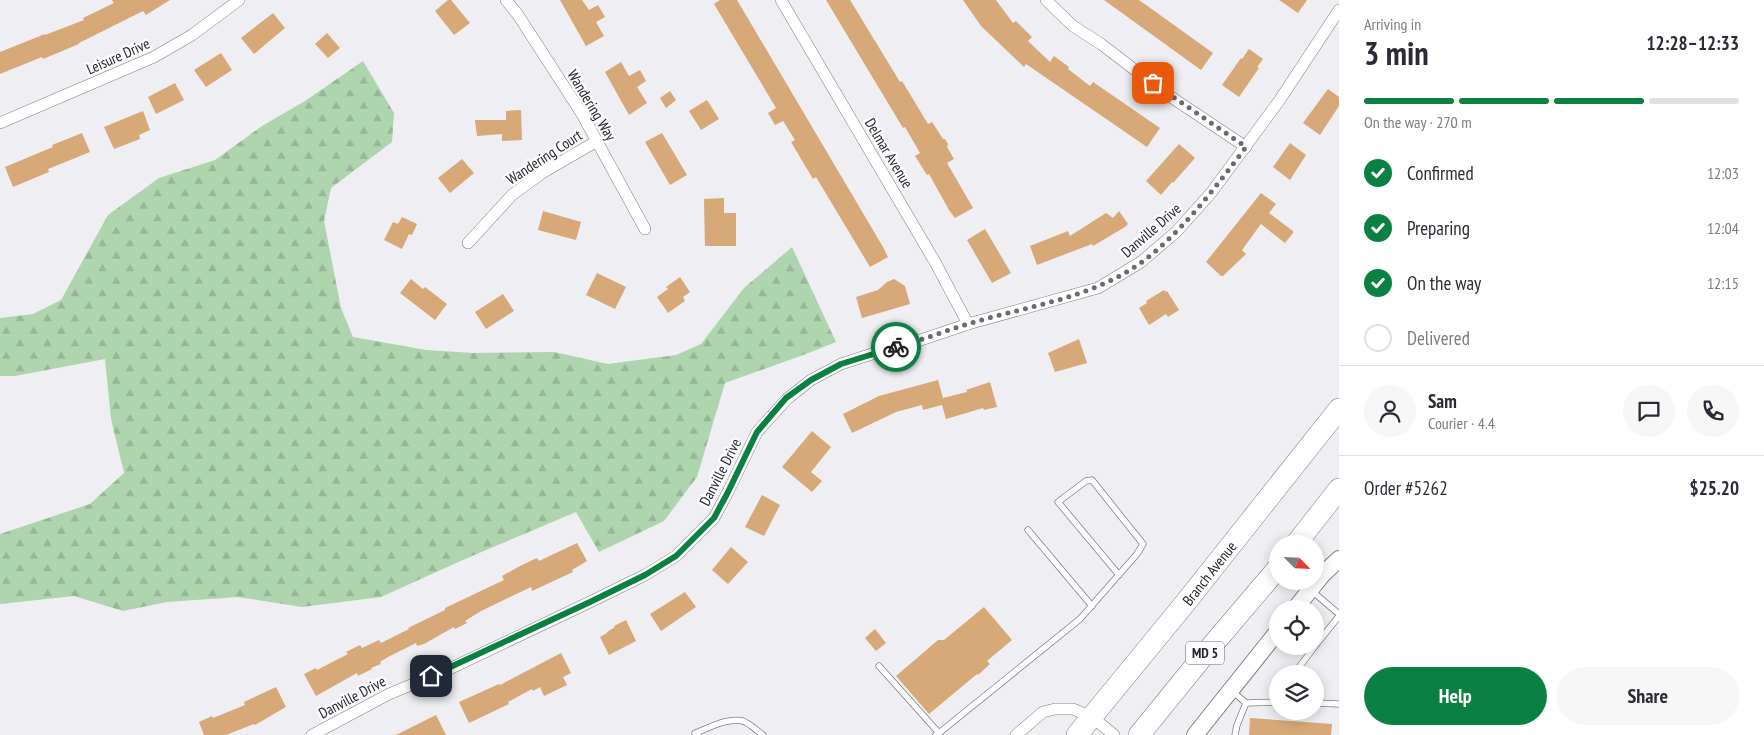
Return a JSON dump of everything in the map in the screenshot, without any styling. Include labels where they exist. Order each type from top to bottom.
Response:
[{"type":"highway","points":[[1294,464],[1339,401]]},
{"type":"highway","name":"Branch Avenue","points":[[1077,735],[1339,410]]},
{"type":"highway","points":[[1303,535],[1339,488]]},
{"type":"highway","points":[[1311,535],[1339,506]]},
{"type":"highway","name":"MD 5","points":[[1139,735],[1269,578]]},
{"type":"street","name":"Leisure Drive","points":[[0,123],[154,57],[192,35],[239,0]]},
{"type":"street","name":"Wandering Way","points":[[506,0],[582,114],[646,229]]},
{"type":"street","name":"Delmar Avenue","points":[[781,0],[936,262],[968,324]]},
{"type":"street","points":[[1046,0],[1073,26],[1101,44],[1166,93],[1246,147]]},
{"type":"street","name":"Danville Drive","points":[[312,735],[389,694],[445,671],[645,575],[676,556],[714,518],[757,432],[786,398],[811,380],[841,364],[968,324],[1098,288],[1141,262],[1176,232],[1211,193],[1279,102],[1339,10]]},
{"type":"street","name":"Wandering Court","points":[[468,243],[512,195],[542,172],[597,141]]},
{"type":"street","points":[[1324,573],[1339,559]]},
{"type":"street","points":[[1302,600],[1310,590]]},
{"type":"street","points":[[1194,735],[1269,642]]},
{"type":"street","points":[[1016,735],[1043,712],[1055,709],[1072,709],[1092,717],[1114,735]]},
{"type":"lane","points":[[879,666],[937,734],[1080,619],[1119,575],[1143,544],[1092,480],[1086,481],[1058,502],[1119,575]]},
{"type":"lane","points":[[1028,530],[1092,606]]},
{"type":"lane","points":[[1310,590],[1339,615],[1324,634]]},
{"type":"lane","points":[[1230,690],[1246,703],[1269,702]]},
{"type":"lane","points":[[1235,735],[1246,703]]},
{"type":"lane","points":[[1324,703],[1339,704]]},
{"type":"lane","points":[[695,734],[722,723],[743,721],[763,735]]},
{"type":"green space","points":[[363,61],[394,113],[392,142],[331,188],[324,221],[341,308],[353,337],[426,350],[473,353],[554,352],[608,364],[676,355],[701,344],[744,288],[792,247],[836,342],[725,383],[697,477],[664,521],[599,552],[576,512],[381,597],[302,607],[238,597],[167,602],[123,611],[74,596],[0,604],[0,534],[90,504],[124,473],[111,419],[105,359],[15,376],[0,376],[0,318],[33,314],[61,300],[108,215],[159,178],[215,160],[262,126],[305,101]]},
{"type":"building","points":[[112,0],[170,0],[146,15],[143,11],[79,44],[0,74],[0,52],[84,20],[83,18],[114,3]]},
{"type":"building","points":[[448,0],[451,0],[470,23],[454,35],[435,11]]},
{"type":"building","points":[[560,0],[582,0],[589,10],[598,5],[605,17],[596,22],[604,36],[586,46]]},
{"type":"building","points":[[720,0],[737,0],[888,257],[870,267],[816,177],[813,179],[791,142],[795,140],[783,121],[775,125],[768,113],[776,108],[714,4]]},
{"type":"building","points":[[826,0],[850,0],[928,124],[932,122],[948,144],[947,147],[954,159],[947,163],[973,208],[955,218],[949,210],[929,174],[927,175],[915,156],[920,153],[905,127],[903,128]]},
{"type":"building","points":[[963,0],[996,0],[1013,23],[1016,21],[1032,37],[1028,41],[1050,62],[1054,56],[1090,86],[1093,82],[1160,128],[1147,147],[1026,64],[1024,67],[981,26]]},
{"type":"building","points":[[1104,0],[1139,0],[1213,53],[1201,70]]},
{"type":"building","points":[[1279,0],[1307,0],[1298,13]]},
{"type":"building","points":[[273,13],[285,28],[254,54],[241,38]]},
{"type":"building","points":[[327,33],[340,48],[328,58],[315,44]]},
{"type":"building","points":[[1249,49],[1263,59],[1239,97],[1222,85]]},
{"type":"building","points":[[221,53],[232,70],[206,87],[194,70]]},
{"type":"building","points":[[621,62],[629,76],[640,70],[646,81],[637,87],[647,103],[629,115],[605,72]]},
{"type":"building","points":[[175,83],[184,100],[156,114],[148,97]]},
{"type":"building","points":[[1328,89],[1339,97],[1339,106],[1320,135],[1303,123]]},
{"type":"building","points":[[670,91],[676,100],[666,108],[660,98]]},
{"type":"building","points":[[707,100],[719,119],[701,130],[689,111]]},
{"type":"building","points":[[521,110],[522,140],[502,141],[502,134],[477,136],[475,120],[506,120],[506,111]]},
{"type":"building","points":[[143,111],[150,130],[139,135],[140,139],[114,149],[104,127]]},
{"type":"building","points":[[82,133],[90,152],[48,169],[49,172],[13,187],[5,167]]},
{"type":"building","points":[[662,133],[687,175],[670,185],[645,142]]},
{"type":"building","points":[[1290,143],[1306,155],[1290,180],[1273,167]]},
{"type":"building","points":[[1179,144],[1195,158],[1161,195],[1146,181]]},
{"type":"building","points":[[462,159],[474,173],[450,193],[438,178]]},
{"type":"building","points":[[1261,193],[1276,204],[1269,213],[1293,231],[1293,233],[1285,243],[1261,224],[1242,250],[1246,254],[1221,276],[1206,262]]},
{"type":"building","points":[[724,198],[724,213],[736,213],[736,246],[705,246],[704,199]]},
{"type":"building","points":[[543,211],[581,222],[576,240],[538,230]]},
{"type":"building","points":[[1119,211],[1128,224],[1125,227],[1093,246],[1092,244],[1037,265],[1030,246],[1068,231],[1070,236],[1106,213],[1113,218]]},
{"type":"building","points":[[402,217],[417,224],[412,235],[409,234],[402,249],[384,240],[393,222],[398,224]]},
{"type":"building","points":[[985,229],[1011,273],[992,283],[967,240]]},
{"type":"building","points":[[597,273],[626,287],[615,309],[586,295]]},
{"type":"building","points":[[680,277],[690,292],[683,297],[685,301],[668,313],[657,297],[668,289],[666,287]]},
{"type":"building","points":[[411,279],[447,304],[435,320],[400,293]]},
{"type":"building","points":[[894,279],[905,286],[910,304],[862,318],[856,297],[878,290]]},
{"type":"building","points":[[1164,290],[1167,291],[1179,310],[1168,317],[1166,314],[1149,325],[1139,308],[1147,303],[1146,301]]},
{"type":"building","points":[[503,294],[514,311],[486,329],[475,312]]},
{"type":"building","points":[[1079,339],[1087,363],[1055,372],[1048,353]]},
{"type":"building","points":[[938,380],[943,398],[967,392],[966,390],[990,382],[997,407],[984,410],[983,408],[946,419],[942,405],[923,410],[922,405],[896,412],[852,433],[843,414],[879,396]]},
{"type":"building","points":[[812,431],[831,447],[811,472],[822,481],[812,492],[782,467]]},
{"type":"building","points":[[762,495],[780,505],[764,536],[745,527]]},
{"type":"building","points":[[577,543],[587,561],[572,570],[573,572],[532,591],[531,587],[481,611],[465,621],[467,623],[455,629],[454,627],[424,644],[417,646],[416,643],[388,657],[380,662],[381,664],[358,676],[357,673],[316,696],[304,674],[316,668],[317,670],[348,654],[346,652],[360,645],[362,648],[379,640],[381,643],[445,610],[445,608],[504,580],[502,576],[520,566],[537,558],[539,561]]},
{"type":"building","points":[[731,547],[748,562],[728,584],[712,570]]},
{"type":"building","points":[[685,592],[696,607],[661,631],[650,614]]},
{"type":"building","points":[[984,607],[1012,640],[987,661],[990,664],[978,675],[929,714],[896,676],[938,640],[944,640]]},
{"type":"building","points":[[626,620],[636,641],[609,655],[600,637],[614,626]]},
{"type":"building","points":[[875,629],[886,643],[876,651],[865,638]]},
{"type":"building","points":[[561,653],[571,673],[563,677],[567,685],[544,696],[540,687],[533,691],[532,689],[508,702],[509,704],[469,723],[459,702],[500,685]]},
{"type":"building","points":[[276,687],[286,707],[255,725],[226,735],[204,735],[199,722],[245,705],[244,702]]},
{"type":"building","points":[[436,715],[446,735],[396,735]]},
{"type":"building","points":[[1250,718],[1332,724],[1331,735],[1249,735]]},
{"type":"way so far","points":[[896,347],[968,324],[1098,288],[1141,262],[1176,232],[1211,193],[1246,147],[1153,83]]},
{"type":"route","points":[[431,676],[590,602],[645,575],[676,556],[714,518],[757,432],[786,398],[811,380],[841,364],[896,347]]}]
